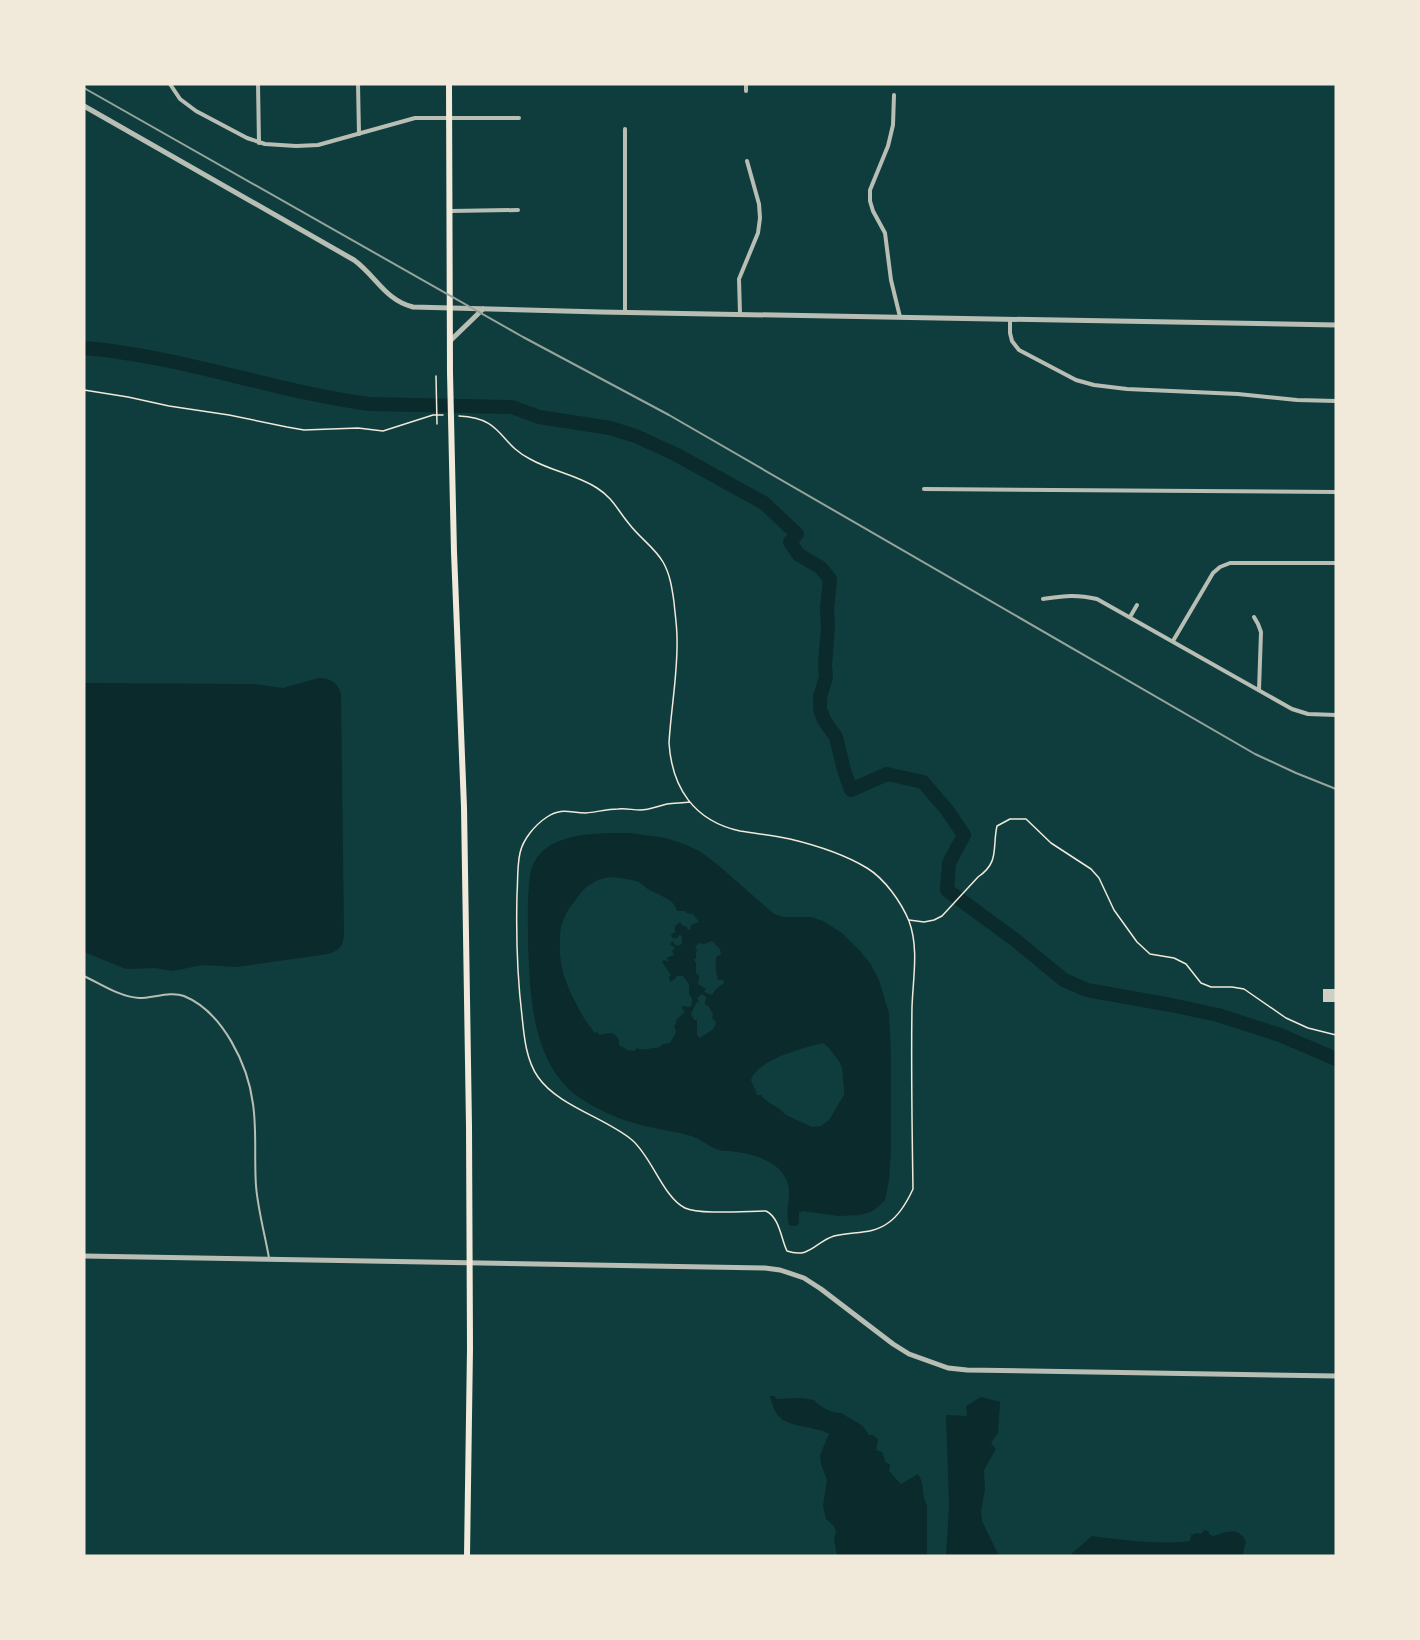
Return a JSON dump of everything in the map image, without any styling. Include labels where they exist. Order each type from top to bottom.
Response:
[{"type":"main road","points":[[449,84],[451,426],[465,840],[470,1262],[467,1556]]},
{"type":"street","points":[[170,84],[185,103],[236,133],[259,143],[314,145],[406,120],[519,118]]},
{"type":"street","points":[[258,84],[259,143]]},
{"type":"street","points":[[358,84],[358,134]]},
{"type":"street","points":[[746,84],[746,91]]},
{"type":"street","points":[[894,94],[888,146],[870,190],[870,201],[885,233],[891,280],[900,317]]},
{"type":"street","points":[[84,106],[354,260],[391,297],[416,308],[1336,325]]},
{"type":"street","points":[[625,129],[625,312]]},
{"type":"street","points":[[740,314],[739,279],[758,233],[760,218],[759,204],[747,161]]},
{"type":"street","points":[[449,210],[518,210]]},
{"type":"street","points":[[450,341],[483,308]]},
{"type":"street","points":[[1010,319],[1012,341],[1019,350],[1076,380],[1094,385],[1127,389],[1336,401]]},
{"type":"street","points":[[924,489],[1336,492]]},
{"type":"street","points":[[1173,641],[1213,573],[1220,567],[1230,563],[1336,563]]},
{"type":"street","points":[[1043,599],[1065,595],[1097,599],[1300,712],[1336,715]]},
{"type":"street","points":[[1130,617],[1137,605]]},
{"type":"street","points":[[1254,617],[1261,632],[1259,690]]},
{"type":"street","points":[[84,1256],[765,1268],[804,1278],[909,1354],[948,1368],[1336,1376]]},
{"type":"lane","points":[[84,976],[132,997],[181,995],[197,1002],[210,1012],[228,1037],[238,1056],[251,1092],[254,1108],[257,1190],[269,1258]]},
{"type":"path","points":[[436,376],[437,424]]},
{"type":"path","points":[[84,390],[304,430],[372,429],[383,431],[434,415],[445,416]]},
{"type":"path","points":[[457,416],[473,416],[487,422],[499,431],[515,451],[546,467],[594,486],[606,494],[664,563],[672,588],[677,635],[669,743],[670,759],[676,781],[690,802],[720,824],[741,831],[804,843],[868,868],[894,895],[908,920],[915,951],[912,1006],[913,1189],[897,1215],[879,1228],[835,1236],[811,1251],[795,1253],[787,1251],[771,1213],[766,1211],[696,1211],[684,1207],[669,1193],[644,1153],[634,1142],[556,1094],[540,1081],[533,1070],[524,1033],[516,930],[520,851],[530,833],[546,818],[561,811],[584,813],[616,809],[643,810],[690,802]]},
{"type":"path","points":[[908,920],[924,922],[942,916],[984,874],[994,859],[994,837],[997,826],[1010,819],[1026,819],[1051,843],[1091,869],[1099,878],[1114,910],[1137,942],[1150,954],[1174,958],[1186,964],[1202,983],[1211,987],[1244,989],[1286,1018],[1308,1028],[1336,1035]]},
{"type":"water","points":[[318,678],[326,679],[338,686],[341,694],[344,935],[340,948],[328,954],[236,967],[203,965],[172,971],[156,968],[126,969],[84,952],[84,683],[254,684],[283,688]]},
{"type":"water","points":[[601,833],[630,833],[666,838],[701,852],[774,914],[784,917],[811,917],[823,921],[842,933],[870,963],[879,980],[889,1013],[891,1054],[889,1180],[885,1200],[877,1208],[860,1215],[839,1216],[802,1211],[799,1213],[797,1226],[789,1225],[788,1183],[775,1165],[754,1156],[719,1150],[682,1133],[608,1114],[583,1100],[566,1086],[553,1070],[537,1030],[530,986],[528,900],[530,875],[535,861],[544,850],[556,842]],"holes":[[[606,878],[638,882],[669,900],[677,911],[693,914],[699,922],[691,925],[690,930],[680,922],[675,926],[672,938],[678,938],[680,935],[682,944],[677,946],[673,941],[670,944],[675,948],[672,951],[674,955],[666,958],[668,962],[664,960],[662,962],[671,975],[670,982],[677,976],[683,976],[689,984],[692,1005],[682,1006],[685,1012],[676,1020],[674,1026],[676,1033],[670,1043],[658,1048],[628,1050],[619,1045],[619,1040],[613,1034],[594,1033],[585,1020],[566,980],[560,950],[564,919],[582,891],[595,881]],[[712,941],[720,949],[721,954],[716,957],[716,968],[718,980],[723,980],[724,983],[712,995],[704,992],[706,989],[698,984],[699,976],[696,973],[694,959],[697,951],[695,946],[700,943]],[[702,994],[706,997],[705,1004],[709,1007],[713,1014],[712,1018],[716,1022],[712,1030],[700,1038],[697,1035],[697,1020],[694,1020],[691,1014],[699,1001],[697,998]],[[823,1043],[839,1061],[842,1068],[844,1095],[829,1120],[821,1126],[812,1127],[786,1115],[762,1095],[757,1095],[751,1080],[763,1066],[794,1051]]]},
{"type":"water","points":[[770,1396],[775,1396],[776,1399],[814,1400],[827,1410],[842,1413],[860,1424],[869,1435],[878,1439],[876,1450],[882,1452],[886,1463],[890,1464],[889,1471],[901,1484],[918,1474],[927,1505],[927,1556],[837,1556],[834,1538],[836,1533],[834,1526],[826,1519],[823,1506],[827,1480],[820,1455],[829,1434],[783,1420],[775,1411]]},
{"type":"water","points":[[981,1397],[1000,1402],[998,1433],[991,1443],[996,1449],[984,1470],[985,1489],[981,1511],[982,1521],[999,1556],[946,1556],[949,1505],[946,1415],[967,1416],[966,1406]]},
{"type":"water","points":[[1204,1530],[1214,1536],[1229,1532],[1241,1534],[1246,1543],[1243,1556],[1069,1556],[1092,1536],[1141,1542],[1178,1542],[1190,1541],[1191,1535],[1201,1534]]},
{"type":"building","points":[[1323,989],[1336,989],[1336,1002],[1323,1002]]},
{"type":"waterway","points":[[84,348],[156,358],[298,391],[369,404],[512,407],[539,417],[610,428],[636,436],[677,455],[764,503],[797,534],[790,542],[799,555],[820,567],[830,579],[827,608],[826,677],[820,697],[820,709],[824,720],[836,737],[851,790],[887,774],[923,782],[947,810],[964,835],[949,863],[947,890],[1014,939],[1064,980],[1087,990],[1218,1015],[1280,1035],[1336,1059]]},
{"type":"railway","points":[[84,88],[523,337],[669,415],[1255,754],[1336,789]]}]
